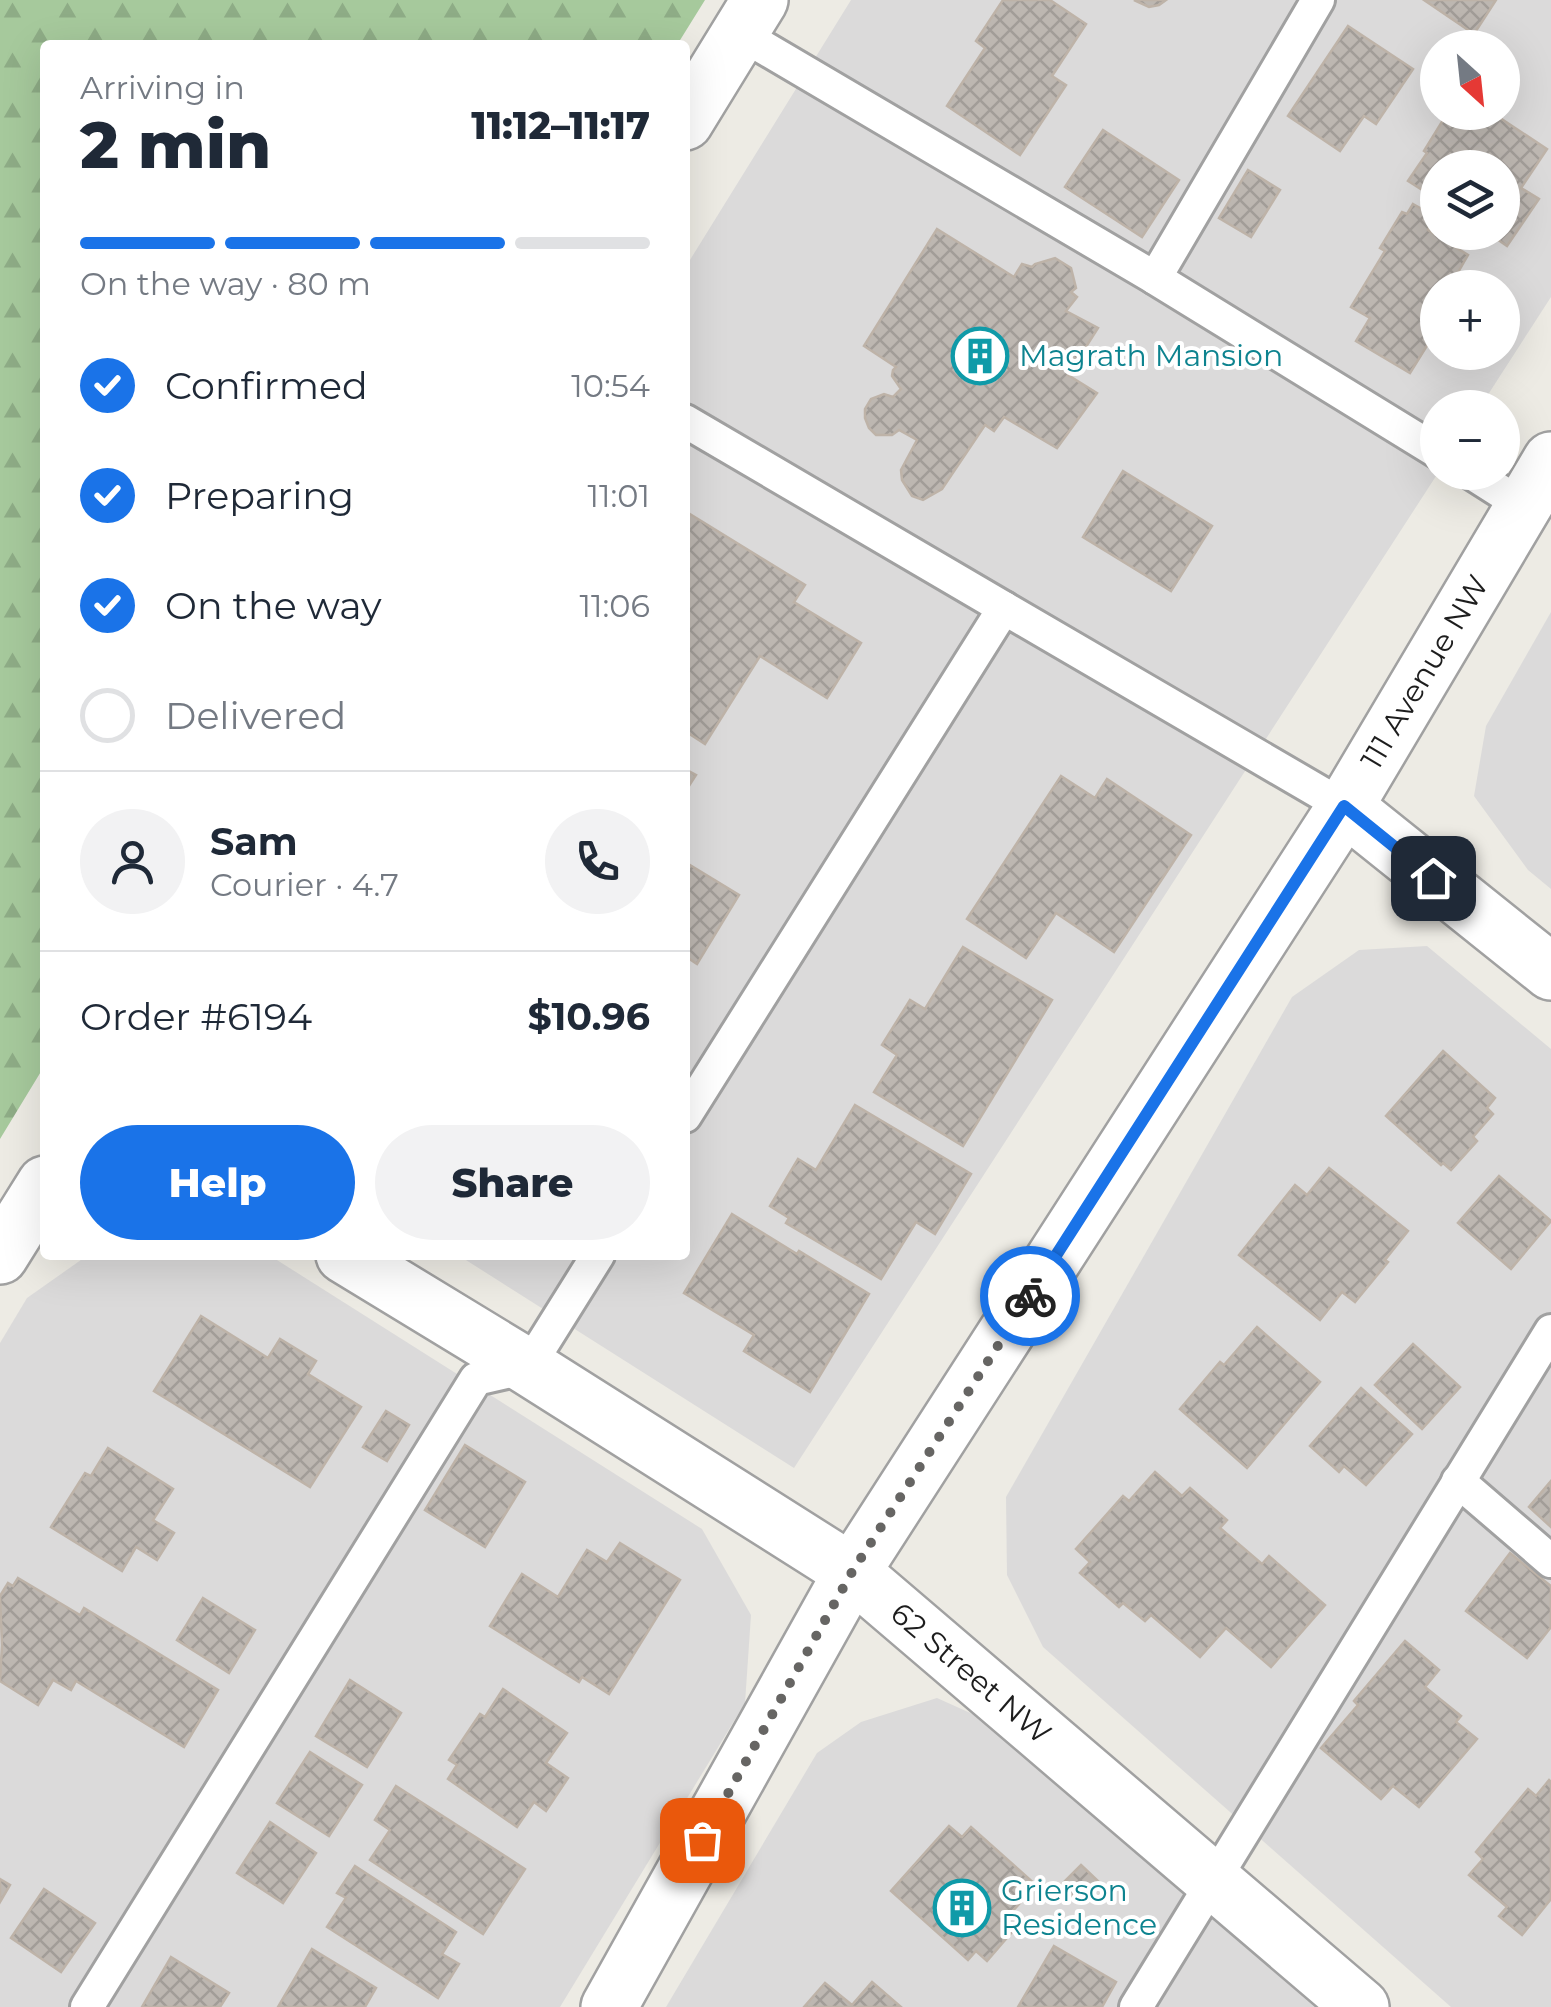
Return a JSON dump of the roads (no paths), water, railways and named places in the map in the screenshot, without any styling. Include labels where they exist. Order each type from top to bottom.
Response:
[{"type":"street","points":[[690,114],[749,16]]},
{"type":"street","name":"111 Avenue NW","points":[[609,2007],[852,1572],[1344,806],[1551,460]]},
{"type":"street","points":[[1344,806],[1551,972]]},
{"type":"street","points":[[0,1256],[40,1192]]},
{"type":"street","name":"62 Street NW","points":[[352,1260],[852,1572],[1361,2007]]},
{"type":"lane","points":[[1155,278],[1318,0]]},
{"type":"lane","points":[[749,16],[1155,278],[1420,441]]},
{"type":"lane","points":[[690,424],[1344,806]]},
{"type":"lane","points":[[1498,490],[1522,505]]},
{"type":"lane","points":[[690,1108],[1004,608]]},
{"type":"lane","points":[[88,2007],[476,1378],[528,1367],[595,1260]]},
{"type":"lane","points":[[1136,2007],[1551,1331]]},
{"type":"lane","points":[[1458,1481],[1551,1560]]},
{"type":"place","name":"Magrath Mansion","points":[[980,356]]},
{"type":"place","name":"Grierson Residence","points":[[962,1908]]}]
